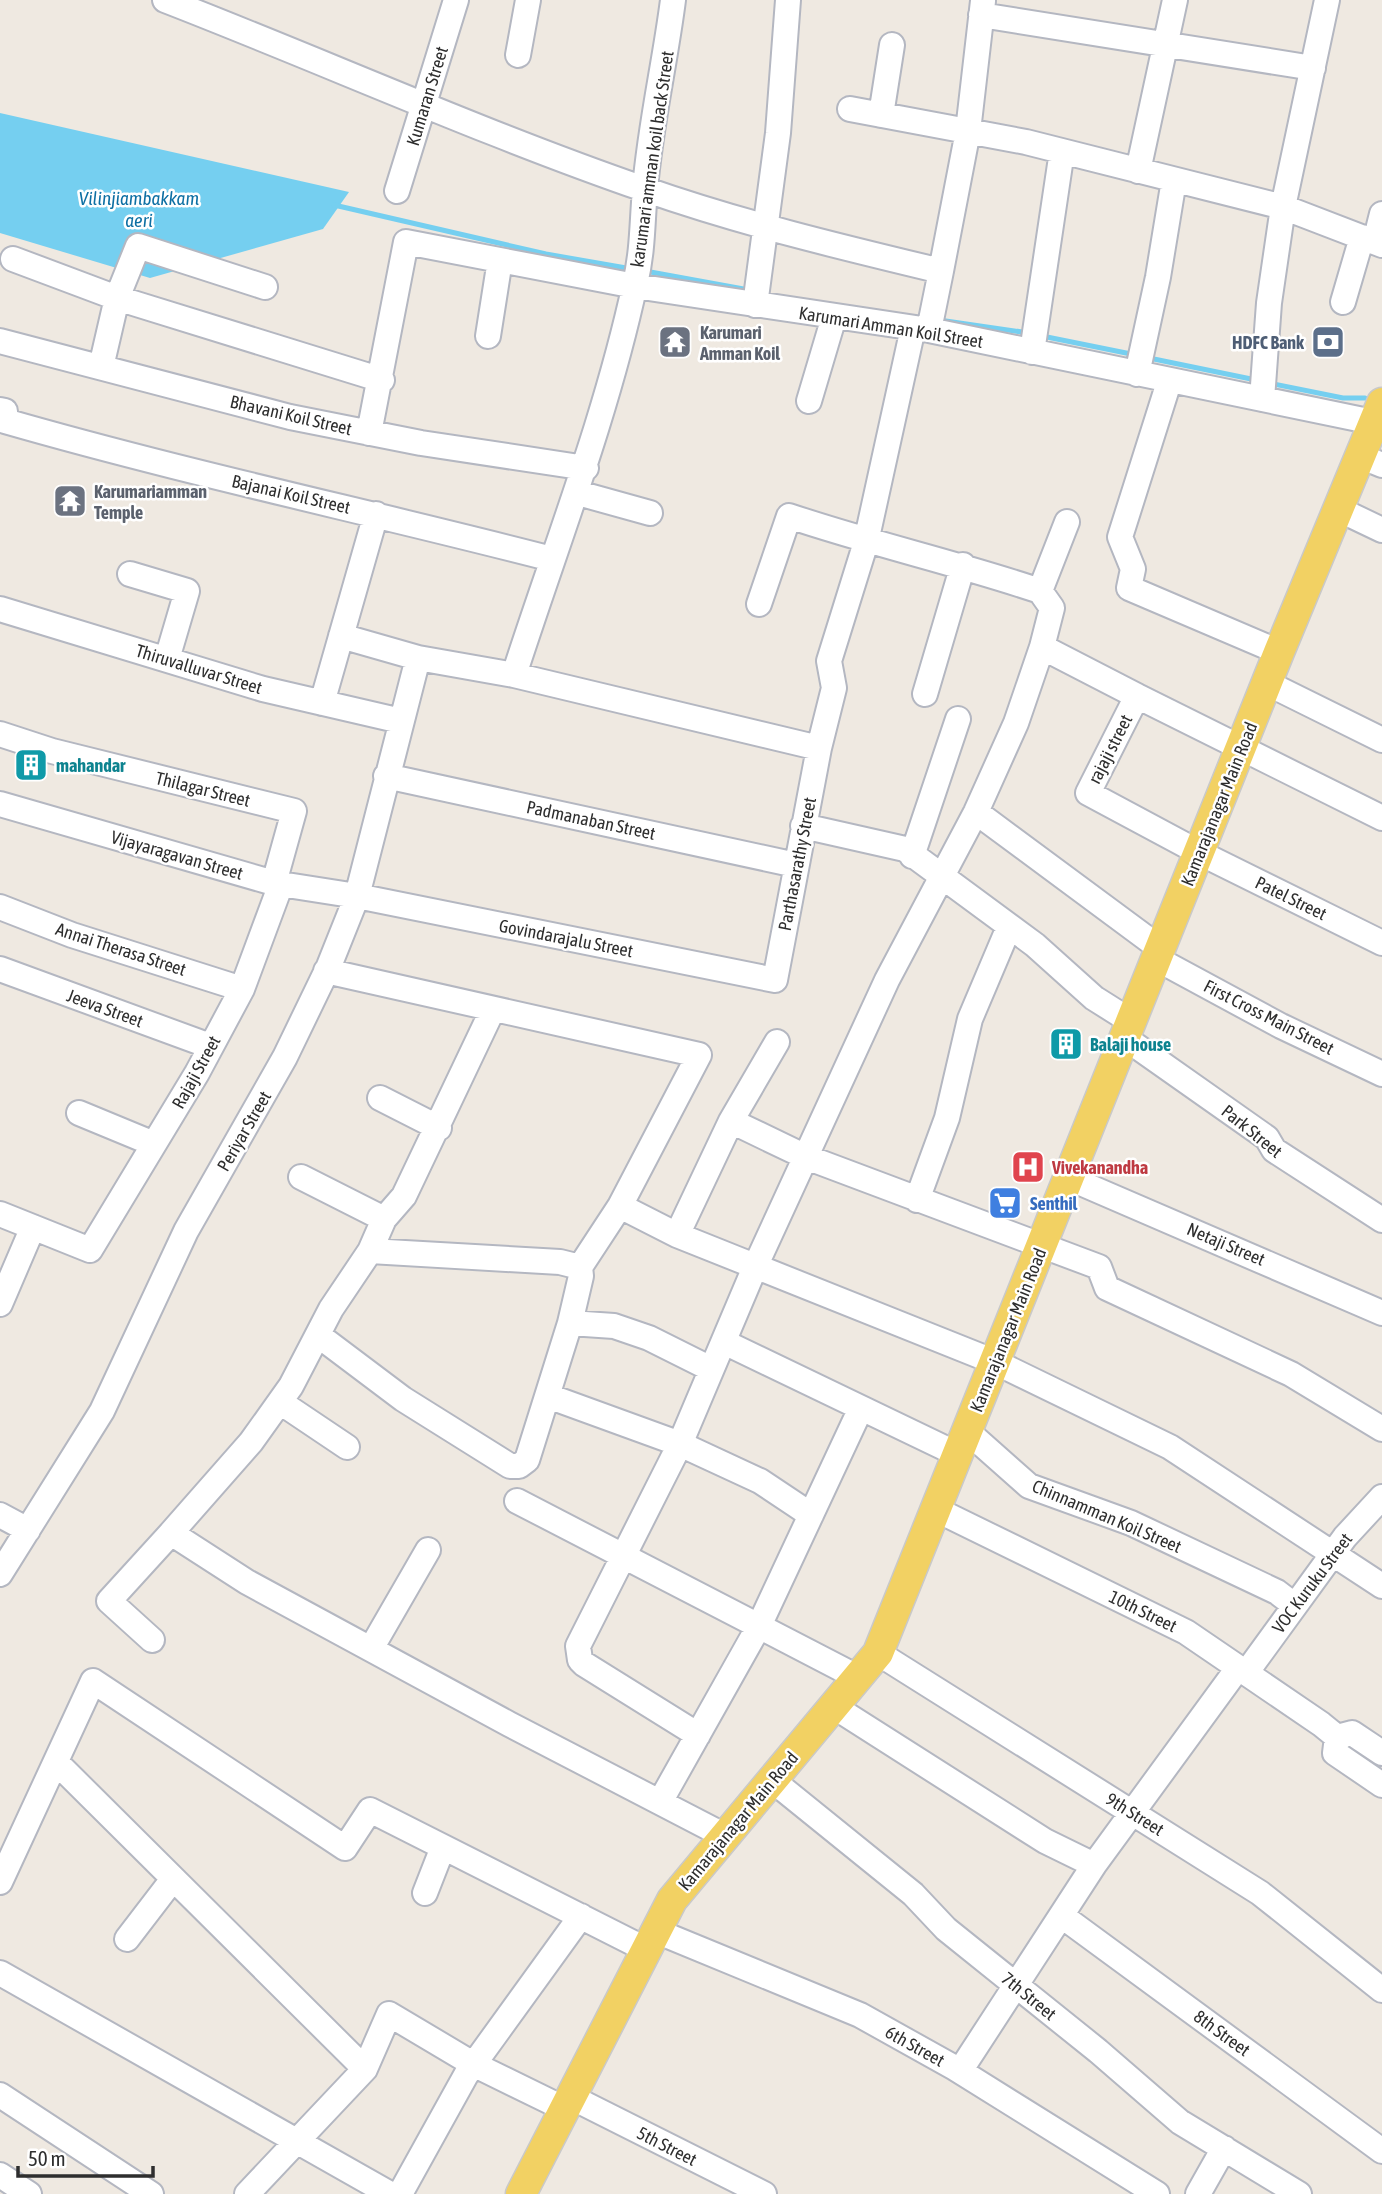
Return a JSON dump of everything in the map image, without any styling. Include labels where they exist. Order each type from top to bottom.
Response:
[{"type":"main road","name":"Kamarajanagar Main Road","points":[[521,2194],[672,1900],[878,1653],[1338,509],[1371,460],[1378,412]]},
{"type":"street","points":[[165,0],[500,136],[766,236],[941,271]]},
{"type":"street","points":[[518,55],[528,0]]},
{"type":"street","name":"karumari amman koil back Street","points":[[514,675],[552,559],[586,468],[636,281],[644,244],[645,189],[673,0]]},
{"type":"street","points":[[755,301],[766,236],[788,0]]},
{"type":"street","points":[[1138,171],[1175,0]]},
{"type":"street","points":[[1262,399],[1269,303],[1283,207],[1327,0]]},
{"type":"street","name":"Kumaran Street","points":[[397,191],[425,104],[452,1]]},
{"type":"street","points":[[982,8],[1165,45],[1313,68]]},
{"type":"street","name":"Parthasarathy Street","points":[[775,980],[803,826],[834,688],[829,661],[866,542],[941,271],[968,131],[982,8]]},
{"type":"street","points":[[881,115],[892,45]]},
{"type":"street","points":[[850,109],[1062,151],[1283,207],[1373,242]]},
{"type":"street","points":[[1034,340],[1062,151]]},
{"type":"street","points":[[1137,374],[1174,180]]},
{"type":"street","points":[[1343,302],[1373,242],[1382,214]]},
{"type":"street","name":"Karumari Amman Koil Street","points":[[382,380],[407,242],[834,317],[925,324],[1034,340],[1169,382],[1262,399],[1378,412]]},
{"type":"street","points":[[101,367],[117,298],[135,249],[143,246],[265,287]]},
{"type":"street","points":[[13,259],[117,298],[382,380],[369,433]]},
{"type":"street","points":[[488,335],[500,260]]},
{"type":"street","points":[[809,401],[834,317]]},
{"type":"street","name":"Bhavani Koil Street","points":[[0,341],[290,416],[369,433],[586,468]]},
{"type":"street","points":[[1169,382],[1120,537],[1133,569],[1129,588],[1279,652]]},
{"type":"street","name":"Bajanai Koil Street","points":[[0,410],[5,411],[5,421],[130,457],[376,514],[552,559]]},
{"type":"street","points":[[578,493],[650,513]]},
{"type":"street","points":[[1338,509],[1382,530]]},
{"type":"street","points":[[322,703],[376,514]]},
{"type":"street","points":[[698,1735],[580,1660],[578,1646],[680,1444],[755,1267],[887,980],[976,812],[1016,723],[1042,647],[1052,608],[1040,592],[963,565],[866,542],[789,516],[759,604]]},
{"type":"street","points":[[1040,592],[1067,522]]},
{"type":"street","points":[[925,694],[963,565]]},
{"type":"street","points":[[131,574],[187,591],[167,659]]},
{"type":"street","name":"Thiruvalluvar Street","points":[[0,609],[263,689],[401,721]]},
{"type":"street","points":[[341,636],[418,658],[514,675],[819,748]]},
{"type":"street","points":[[1042,647],[1137,696]]},
{"type":"street","name":"Periyar Street","points":[[0,1574],[102,1411],[186,1231],[285,1057],[326,971],[357,896],[418,658]]},
{"type":"street","points":[[1267,683],[1382,740]]},
{"type":"street","name":"rajaji street","points":[[1200,853],[1088,793],[1137,696],[1382,818]]},
{"type":"street","points":[[912,856],[958,719]]},
{"type":"street","name":"Thilagar Street","points":[[0,734],[52,751],[294,811],[277,883]]},
{"type":"street","name":"Padmanaban Street","points":[[386,776],[796,865]]},
{"type":"street","name":"Vijayaragavan Street","points":[[0,804],[277,883],[357,896]]},
{"type":"street","name":"First Cross Main Street","points":[[976,812],[1159,954],[1281,1026],[1382,1074]]},
{"type":"street","name":"Park Street","points":[[803,826],[905,849],[1035,945],[1129,1030],[1267,1138],[1274,1150],[1382,1220]]},
{"type":"street","name":"Patel Street","points":[[1200,853],[1382,943]]},
{"type":"street","name":"Rajaji Street","points":[[33,1227],[90,1250],[242,989],[277,883]]},
{"type":"street","name":"Govindarajalu Street","points":[[357,896],[775,980]]},
{"type":"street","name":"Annai Therasa Street","points":[[0,907],[72,935],[242,989]]},
{"type":"street","points":[[918,1199],[947,1118],[970,1019],[1009,927]]},
{"type":"street","name":"Jeeva Street","points":[[0,969],[210,1046]]},
{"type":"street","points":[[318,1335],[403,1399],[510,1466],[519,1466],[527,1460],[548,1396],[552,1374],[570,1323],[581,1276],[580,1267],[620,1206],[699,1055],[492,1011],[326,971]]},
{"type":"street","points":[[152,1640],[109,1601],[251,1442],[280,1402],[370,1251],[384,1219],[404,1196],[439,1128],[492,1011]]},
{"type":"street","points":[[677,1235],[731,1121],[777,1042]]},
{"type":"street","points":[[380,1098],[439,1128]]},
{"type":"street","points":[[79,1113],[154,1144]]},
{"type":"street","points":[[731,1121],[806,1157],[1099,1267],[1107,1288],[1291,1374],[1382,1429]]},
{"type":"street","points":[[301,1177],[384,1219]]},
{"type":"street","name":"Netaji Street","points":[[1069,1178],[1229,1245],[1382,1314]]},
{"type":"street","points":[[620,1206],[677,1235],[995,1362],[1170,1447],[1382,1586]]},
{"type":"street","points":[[0,1214],[33,1227],[0,1304]]},
{"type":"street","points":[[370,1251],[560,1262],[580,1267]]},
{"type":"street","points":[[570,1323],[614,1326],[649,1338],[711,1369]]},
{"type":"street","name":"Chinnamman Koil Street","points":[[724,1342],[861,1408],[962,1443],[1030,1486],[1131,1523],[1278,1592],[1294,1605]]},
{"type":"street","points":[[548,1396],[680,1444],[760,1481],[811,1515]]},
{"type":"street","points":[[280,1402],[347,1447]]},
{"type":"street","points":[[660,1802],[759,1626],[861,1408]]},
{"type":"street","name":"VOC Kuruku Street","points":[[960,2071],[1094,1865],[1333,1552],[1382,1497]]},
{"type":"street","points":[[517,1501],[857,1677]]},
{"type":"street","name":"10th Street","points":[[935,1509],[1186,1633],[1337,1737]]},
{"type":"street","points":[[0,1515],[28,1530]]},
{"type":"street","points":[[172,1533],[247,1581],[509,1724],[725,1836]]},
{"type":"street","points":[[372,1647],[428,1550]]},
{"type":"street","name":"9th Street","points":[[878,1653],[1261,1892],[1382,1990]]},
{"type":"street","name":"6th Street","points":[[56,1762],[93,1681],[345,1848],[370,1810],[581,1916],[860,2015],[960,2071],[1157,2194]]},
{"type":"street","points":[[833,1706],[1045,1841],[1094,1865]]},
{"type":"street","name":"10th Street","points":[[1337,1737],[1352,1732],[1380,1748]]},
{"type":"street","name":"10th Street","points":[[1337,1737],[1335,1753],[1382,1785]]},
{"type":"street","points":[[0,1882],[56,1762],[365,2069],[247,2194]]},
{"type":"street","name":"7th Street","points":[[772,1780],[912,1894],[946,1929],[1180,2122],[1299,2194]]},
{"type":"street","points":[[425,1893],[443,1847]]},
{"type":"street","points":[[127,1939],[173,1879]]},
{"type":"street","points":[[400,2194],[473,2064],[581,1916]]},
{"type":"street","name":"8th Street","points":[[1062,1916],[1382,2151]]},
{"type":"street","points":[[0,1973],[390,2194]]},
{"type":"street","name":"5th Street","points":[[365,2069],[389,2014],[473,2064],[568,2103],[764,2194]]},
{"type":"street","points":[[0,2095],[151,2194]]},
{"type":"street","points":[[1198,2194],[1224,2148]]},
{"type":"street","points":[[0,2175],[29,2194]]},
{"type":"water","name":"Vilinjiambakkam aeri","points":[[0,113],[349,192],[323,229],[150,278],[0,233]]},
{"type":"waterway","points":[[334,205],[546,254],[632,269]]},
{"type":"waterway","points":[[645,271],[749,290]]},
{"type":"waterway","points":[[939,320],[1029,333]]},
{"type":"waterway","points":[[1042,336],[1136,355]]},
{"type":"waterway","points":[[1149,358],[1256,380]]},
{"type":"waterway","points":[[1269,383],[1343,398],[1365,398]]},
{"type":"place","name":"Karumari Amman Koil","points":[[675,342]]},
{"type":"place","name":"HDFC Bank","points":[[1328,342]]},
{"type":"place","name":"Karumariamman Temple","points":[[70,501]]},
{"type":"place","name":"mahandar","points":[[31,765]]},
{"type":"place","name":"Balaji house","points":[[1066,1044]]},
{"type":"place","name":"Vivekanandha","points":[[1028,1167]]},
{"type":"place","name":"Senthil","points":[[1005,1203]]}]
